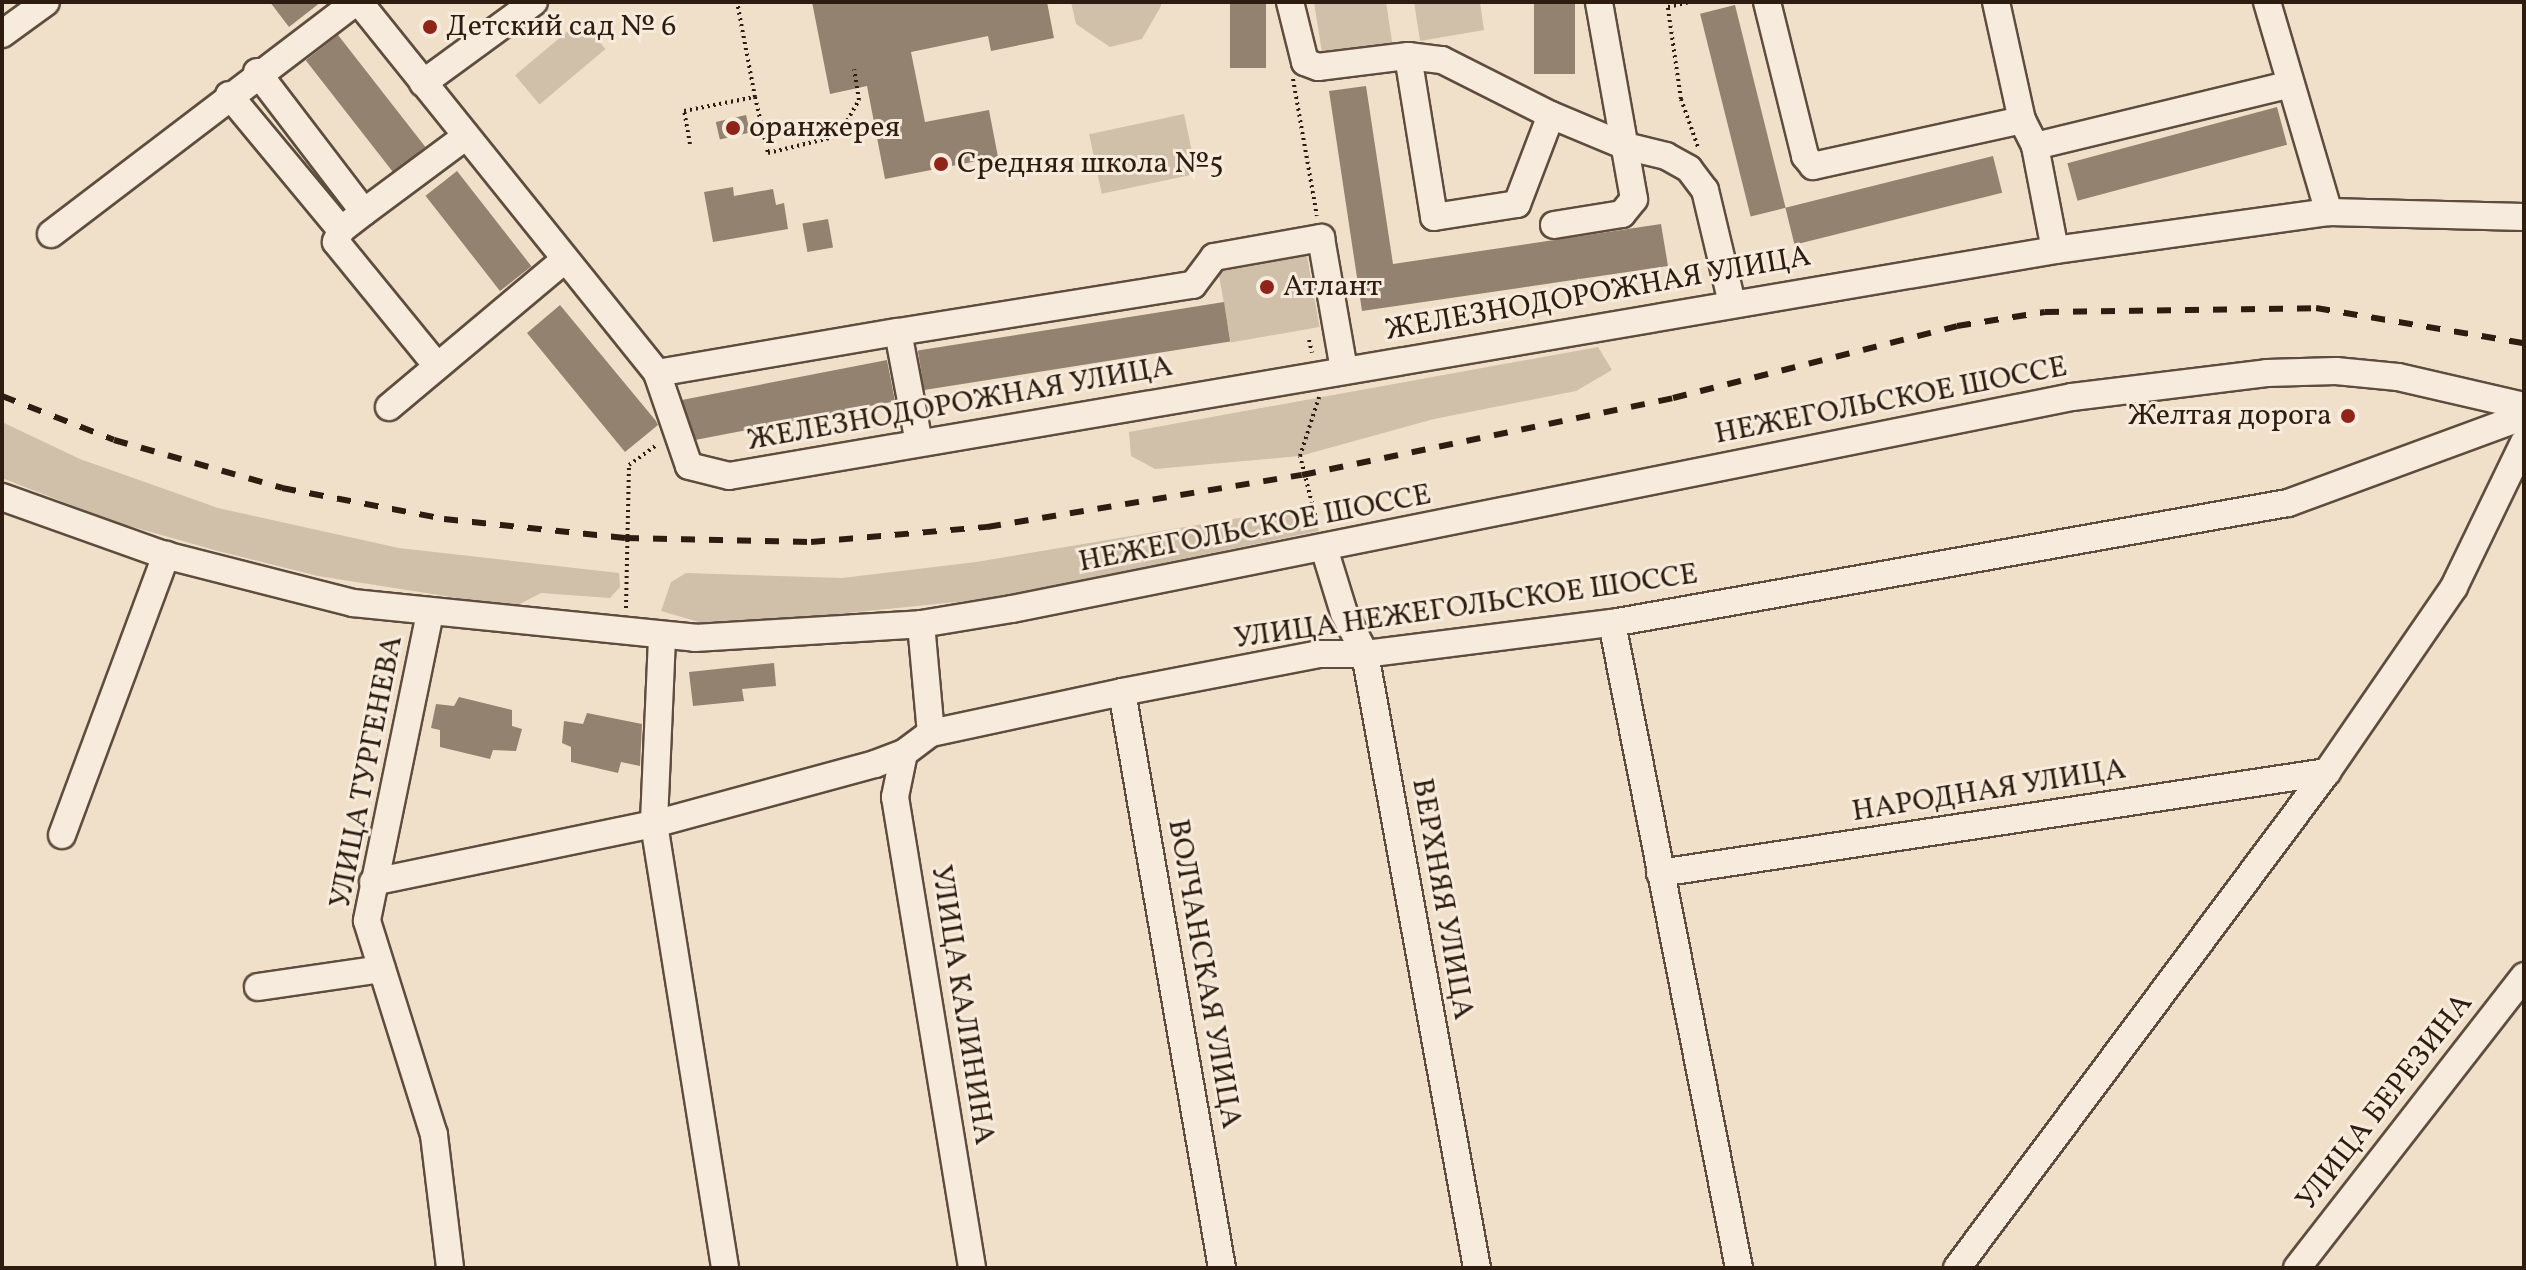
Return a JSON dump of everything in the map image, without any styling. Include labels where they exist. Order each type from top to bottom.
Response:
[{"type":"street","points":[[2,34],[46,2]]},
{"type":"street","points":[[51,234],[257,72],[357,2],[657,373],[1193,285],[1214,257],[1321,238],[1344,370]]},
{"type":"street","points":[[423,83],[534,2]]},
{"type":"street","points":[[1290,2],[1305,62],[1318,67],[1408,56],[1442,60],[1551,115],[1625,146],[1666,156],[1689,169],[1705,190],[1732,303]]},
{"type":"street","points":[[1554,225],[1632,209],[1625,146],[1599,2]]},
{"type":"street","points":[[1767,2],[1805,156],[1813,166],[2022,120]]},
{"type":"street","points":[[1996,2],[2022,120],[2035,146],[2055,250]]},
{"type":"street","points":[[2267,2],[2288,85],[2329,212]]},
{"type":"street","points":[[1408,56],[1434,217],[1517,204],[1551,115]]},
{"type":"street","points":[[257,72],[364,212]]},
{"type":"street","points":[[2035,146],[2288,85]]},
{"type":"street","points":[[229,95],[341,230]]},
{"type":"street","points":[[437,366],[336,242],[341,230],[465,137]]},
{"type":"street","name":"ЖЕЛЕЗНОДОРОЖНАЯ УЛИЦА","points":[[657,373],[689,466],[729,476],[2055,250],[2329,212],[2524,217]]},
{"type":"street","points":[[389,407],[564,260]]},
{"type":"street","points":[[898,332],[919,443]]},
{"type":"street","name":"НЕЖЕГОЛЬСКОЕ ШОССЕ","points":[[2,497],[166,555],[353,603],[662,638],[921,624],[1320,535],[2072,397],[2267,373],[2336,371],[2398,377],[2524,406]]},
{"type":"street","name":"УЛИЦА НЕЖЕГОЛЬСКОЕ ШОССЕ","points":[[373,882],[654,824],[904,753],[931,733],[1122,692],[1319,654],[1365,654],[1612,623],[2288,503],[2524,416]]},
{"type":"street","points":[[1957,1268],[2327,772],[2454,587],[2524,442]]},
{"type":"street","name":"ВЕРХНЯЯ УЛИЦА","points":[[1320,535],[1344,613],[1365,654],[1477,1268]]},
{"type":"street","points":[[62,835],[166,555]]},
{"type":"street","name":"УЛИЦА ТУРГЕНЕВА","points":[[430,613],[367,921],[434,1135],[450,1268]]},
{"type":"street","points":[[1612,623],[1739,1268]]},
{"type":"street","points":[[921,624],[931,733]]},
{"type":"street","points":[[662,638],[654,824],[725,1268]]},
{"type":"street","name":"ВОЛЧАНСКАЯ УЛИЦА","points":[[1122,692],[1222,1268]]},
{"type":"street","name":"УЛИЦА КАЛИНИНА","points":[[904,753],[895,797],[972,1268]]},
{"type":"street","name":"НАРОДНАЯ УЛИЦА","points":[[1660,873],[2327,772]]},
{"type":"street","points":[[258,987],[382,969]]},
{"type":"street","name":"УЛИЦА БЕРЕЗИНА","points":[[2297,1268],[2524,976]]},
{"type":"path","points":[[737,2],[768,153],[838,136],[859,100],[854,69]]},
{"type":"path","points":[[1689,2],[1667,4],[1681,99],[1690,132],[1705,158]]},
{"type":"path","points":[[1293,76],[1321,238]]},
{"type":"path","points":[[690,144],[684,111],[755,97]]},
{"type":"path","points":[[1309,340],[1319,397],[1300,456],[1320,535]]},
{"type":"path","points":[[626,608],[629,465],[669,436]]},
{"type":"path","points":[[617,609],[638,609]]},
{"type":"shaded area","points":[[1071,2],[1161,2],[1161,6],[1142,39],[1110,47],[1076,24]]},
{"type":"shaded area","points":[[1314,2],[1386,2],[1393,48],[1323,59]]},
{"type":"shaded area","points":[[1414,2],[1480,2],[1484,30],[1420,41]]},
{"type":"shaded area","points":[[581,20],[605,49],[540,104],[515,75]]},
{"type":"shaded area","points":[[1184,114],[1197,174],[1102,194],[1089,134]]},
{"type":"shaded area","name":"Атлант","points":[[1307,256],[1320,327],[1231,343],[1218,272]]},
{"type":"shaded area","points":[[1598,347],[1612,370],[1576,391],[1434,419],[1300,456],[1155,469],[1131,456],[1129,432]]},
{"type":"shaded area","points":[[2,422],[80,459],[218,508],[399,548],[619,573],[620,587],[610,598],[541,593],[514,607],[318,576],[218,551],[112,521],[2,478]]},
{"type":"shaded area","points":[[1311,506],[1319,531],[987,599],[758,622],[699,622],[661,611],[671,582],[686,573],[842,578],[976,562]]},
{"type":"building","points":[[270,2],[321,2],[289,27]]},
{"type":"building","points":[[812,2],[1047,2],[1054,38],[991,51],[988,36],[911,52],[925,122],[989,110],[998,157],[885,179],[867,86],[830,94]]},
{"type":"building","points":[[1230,2],[1266,2],[1266,68],[1230,68]]},
{"type":"building","points":[[1534,2],[1575,2],[1575,74],[1534,74]]},
{"type":"building","points":[[1735,5],[1786,208],[1751,217],[1700,14]]},
{"type":"building","points":[[338,35],[425,147],[393,172],[306,60]]},
{"type":"building","points":[[1366,86],[1393,264],[1661,224],[1668,266],[1362,311],[1329,91]]},
{"type":"building","points":[[2277,107],[2287,145],[2077,201],[2067,163]]},
{"type":"building","name":"оранжерея","points":[[746,115],[750,133],[720,140],[716,122]]},
{"type":"building","points":[[1993,156],[2002,193],[1795,245],[1785,208]]},
{"type":"building","points":[[457,171],[531,266],[500,291],[425,196]]},
{"type":"building","points":[[733,187],[734,196],[773,189],[776,205],[784,203],[788,229],[713,242],[704,192]]},
{"type":"building","points":[[828,219],[833,248],[807,252],[802,224]]},
{"type":"building","points":[[1224,302],[1230,342],[924,390],[918,350]]},
{"type":"building","points":[[560,305],[658,425],[625,452],[527,333]]},
{"type":"building","points":[[887,360],[895,401],[690,441],[682,400]]},
{"type":"building","points":[[774,663],[776,686],[742,689],[744,701],[693,706],[689,672]]},
{"type":"building","points":[[459,697],[512,710],[512,726],[522,729],[516,751],[493,750],[490,759],[440,747],[440,730],[431,728],[436,704],[454,706]]},
{"type":"building","points":[[587,713],[642,724],[640,766],[621,762],[618,773],[571,762],[571,747],[562,743],[564,721],[583,724]]},
{"type":"railway","points":[[2,396],[114,440],[282,488],[444,519],[625,538],[811,542],[987,527],[1302,475],[1673,398],[1957,326],[2045,312],[2316,308],[2524,343]]},
{"type":"place","name":"Детский сад № 6","points":[[430,27]]},
{"type":"place","name":"оранжерея","points":[[733,128]]},
{"type":"place","name":"Средняя школа №5","points":[[941,164]]},
{"type":"place","name":"Атлант","points":[[1267,287]]},
{"type":"place","name":"Желтая дорога","points":[[2348,416]]}]
